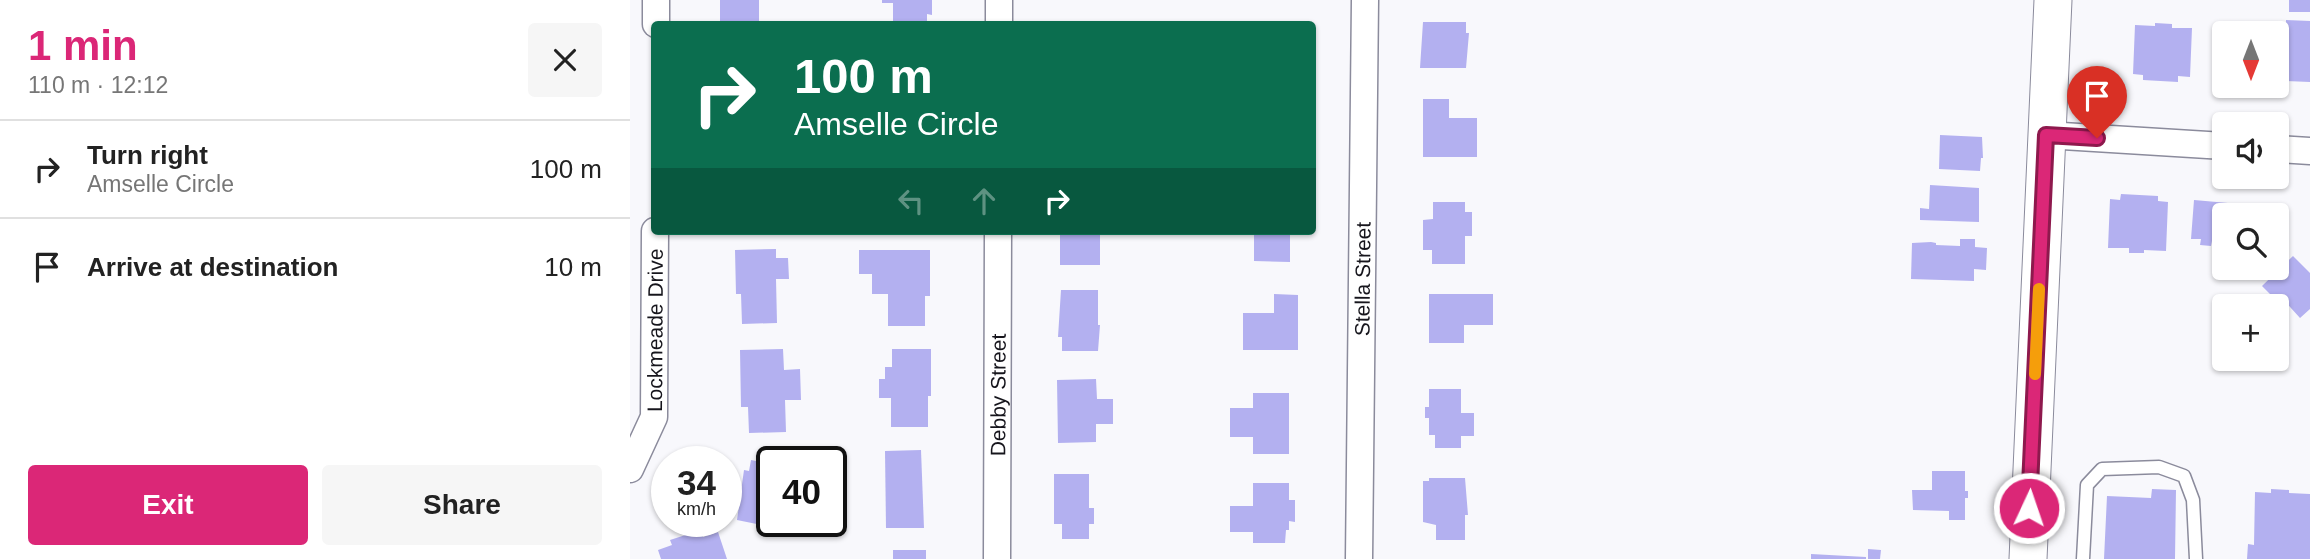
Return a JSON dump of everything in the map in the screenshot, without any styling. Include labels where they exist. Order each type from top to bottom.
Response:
[{"type":"street","points":[[656,0],[656,21]]},
{"type":"street","points":[[999,0],[999,21]]},
{"type":"street","name":"Stella Street","points":[[1359,559],[1365,0]]},
{"type":"street","points":[[2028,559],[2053,0]]},
{"type":"street","points":[[2046,135],[2212,145]]},
{"type":"street","points":[[2289,150],[2310,151]]},
{"type":"street","name":"Lockmeade Drive","points":[[630,469],[654,417],[655,235]]},
{"type":"street","name":"Debby Street","points":[[997,559],[998,235]]},
{"type":"lane","points":[[2082,559],[2087,485],[2102,470],[2159,467],[2184,476],[2193,500],[2196,559]]},
{"type":"building","points":[[720,0],[759,0],[759,21],[720,21]]},
{"type":"building","points":[[882,0],[932,0],[932,15],[927,14],[927,21],[893,21],[893,3],[882,3]]},
{"type":"building","points":[[2289,0],[2310,0],[2310,12],[2289,12]]},
{"type":"building","points":[[2286,20],[2310,21],[2310,82],[2289,81],[2289,21]]},
{"type":"building","points":[[1423,22],[1466,22],[1466,33],[1469,33],[1466,68],[1420,68]]},
{"type":"building","points":[[2155,23],[2172,24],[2172,28],[2192,28],[2190,77],[2178,76],[2178,82],[2143,80],[2143,75],[2133,74],[2135,25],[2155,26]]},
{"type":"building","points":[[1423,99],[1449,99],[1449,118],[1477,118],[1477,157],[1423,157]]},
{"type":"building","points":[[1940,135],[1982,137],[1983,158],[1980,171],[1939,169]]},
{"type":"building","points":[[1930,185],[1979,188],[1979,222],[1920,220],[1920,208],[1929,209]]},
{"type":"building","points":[[2121,194],[2158,196],[2158,201],[2168,202],[2166,251],[2144,250],[2144,253],[2129,253],[2129,248],[2108,248],[2110,199],[2120,200]]},
{"type":"building","points":[[2194,200],[2228,203],[2212,203],[2211,246],[2200,245],[2201,239],[2191,239]]},
{"type":"building","points":[[1433,202],[1465,202],[1465,212],[1472,212],[1472,236],[1465,236],[1465,264],[1432,264],[1432,250],[1423,250],[1423,220],[1433,219]]},
{"type":"building","points":[[1060,235],[1100,235],[1100,265],[1060,265]]},
{"type":"building","points":[[1254,235],[1290,235],[1290,262],[1254,261]]},
{"type":"building","points":[[1960,239],[1975,239],[1975,247],[1987,248],[1986,270],[1974,269],[1974,281],[1911,279],[1912,243],[1931,242],[1936,245],[1960,246]]},
{"type":"building","points":[[776,249],[776,258],[788,258],[789,279],[776,279],[777,323],[742,324],[741,294],[736,294],[735,250]]},
{"type":"building","points":[[859,250],[930,250],[930,296],[925,296],[925,326],[888,326],[888,294],[872,294],[872,274],[859,274]]},
{"type":"building","points":[[2293,256],[2310,273],[2310,309],[2300,318],[2289,306],[2289,294],[2270,294],[2262,286],[2268,280],[2289,280],[2289,260]]},
{"type":"building","points":[[1061,290],[1098,290],[1098,351],[1062,351],[1062,337],[1058,337]]},
{"type":"building","points":[[1274,294],[1298,295],[1298,350],[1243,350],[1243,313],[1274,313]]},
{"type":"building","points":[[1429,294],[1493,294],[1493,325],[1464,325],[1464,343],[1429,343]]},
{"type":"building","points":[[783,349],[784,370],[800,369],[801,400],[785,400],[786,432],[749,433],[748,407],[741,407],[740,350]]},
{"type":"building","points":[[892,349],[931,349],[928,427],[891,427],[891,398],[879,398],[879,379],[885,379],[885,367],[892,367]]},
{"type":"building","points":[[1096,379],[1097,399],[1113,399],[1113,424],[1096,424],[1096,442],[1058,443],[1057,380]]},
{"type":"building","points":[[1429,389],[1461,389],[1461,413],[1474,413],[1474,436],[1461,436],[1461,448],[1435,448],[1435,435],[1429,435],[1429,418],[1425,418],[1425,407],[1429,407]]},
{"type":"building","points":[[1253,393],[1289,393],[1289,454],[1253,454],[1253,437],[1230,437],[1230,408],[1253,408]]},
{"type":"building","points":[[921,450],[924,528],[886,528],[885,451]]},
{"type":"building","points":[[751,460],[756,461],[756,524],[742,521],[744,470],[749,471]]},
{"type":"building","points":[[1932,471],[1965,471],[1965,491],[1968,491],[1968,498],[1965,498],[1965,520],[1949,520],[1949,511],[1913,510],[1912,490],[1932,490]]},
{"type":"building","points":[[1054,474],[1089,474],[1089,508],[1094,508],[1094,524],[1089,524],[1089,539],[1062,539],[1062,524],[1054,524]]},
{"type":"building","points":[[1429,478],[1465,478],[1468,515],[1465,515],[1465,540],[1436,540],[1436,525],[1423,522],[1423,481],[1429,481]]},
{"type":"building","points":[[1253,483],[1289,483],[1289,500],[1295,500],[1295,522],[1289,521],[1285,543],[1253,543],[1253,532],[1230,532],[1230,506],[1253,506]]},
{"type":"building","points":[[2152,489],[2176,490],[2175,559],[2104,559],[2107,496],[2151,498]]},
{"type":"building","points":[[2271,489],[2310,494],[2310,559],[2247,559],[2248,544],[2254,545],[2255,492],[2271,493]]},
{"type":"building","points":[[679,537],[720,537],[727,559],[661,559],[658,550],[672,545],[670,540]]},
{"type":"building","points":[[1868,549],[1881,550],[1880,559],[1868,559]]},
{"type":"building","points":[[893,550],[926,550],[926,559],[893,559]]},
{"type":"building","points":[[1811,554],[1866,557],[1866,559],[1811,559]]},
{"type":"slow traffic","points":[[2035,374],[2039,289]]},
{"type":"route","points":[[2029,508],[2046,135],[2097,138]]}]
